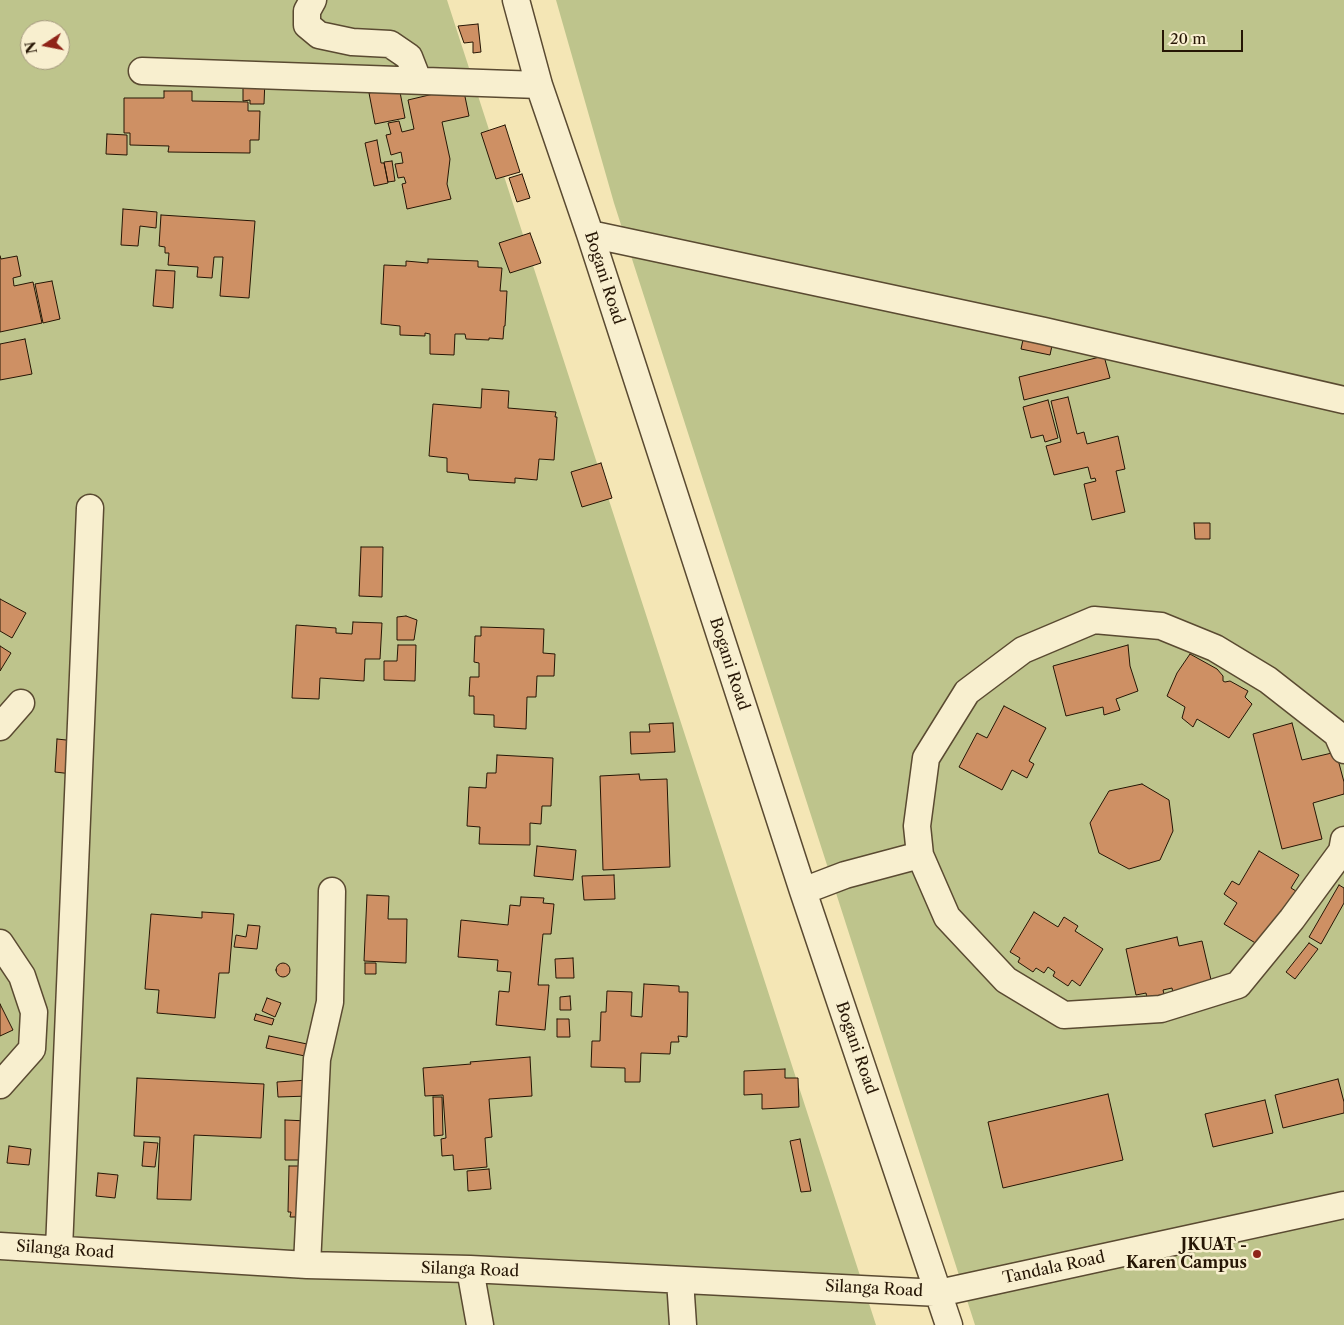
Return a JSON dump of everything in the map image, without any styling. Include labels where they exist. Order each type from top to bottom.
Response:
[{"type":"street","points":[[312,0],[307,10],[307,25],[319,35],[352,42],[390,44],[409,57],[418,80]]},
{"type":"street","name":"Bogani Road","points":[[516,0],[539,85],[590,234],[803,891],[949,1325]]},
{"type":"street","points":[[142,71],[539,85]]},
{"type":"street","points":[[590,234],[1044,331],[1344,400]]},
{"type":"street","points":[[59,1249],[90,508]]},
{"type":"street","points":[[1344,750],[1337,734],[1268,680],[1215,648],[1161,626],[1094,620],[1023,650],[967,692],[926,758],[917,826],[920,855],[946,917],[1006,980],[1064,1016],[1162,1009],[1238,984],[1292,920],[1342,851],[1344,840]]},
{"type":"street","points":[[0,727],[21,703]]},
{"type":"street","points":[[803,891],[845,875],[920,855]]},
{"type":"street","points":[[307,1265],[317,1060],[330,1002],[332,892]]},
{"type":"street","points":[[0,943],[22,976],[34,1012],[32,1049],[0,1085]]},
{"type":"street","name":"Tandala Road","points":[[939,1293],[1344,1205]]},
{"type":"street","name":"Silanga Road","points":[[0,1246],[307,1265],[470,1269],[939,1293]]},
{"type":"street","points":[[470,1269],[480,1325]]},
{"type":"street","points":[[680,1280],[683,1325]]},
{"type":"green space","points":[[0,0],[447,0],[876,1325],[0,1325]]},
{"type":"green space","points":[[556,0],[1344,0],[1344,1325],[975,1325],[614,203]]},
{"type":"building","points":[[478,24],[481,52],[473,53],[473,42],[464,43],[458,26]]},
{"type":"building","points":[[243,79],[265,79],[264,104],[250,104],[250,100],[243,101]]},
{"type":"building","points":[[399,87],[405,118],[375,124],[369,93]]},
{"type":"building","points":[[463,87],[469,116],[442,122],[450,159],[447,184],[451,199],[407,209],[402,184],[406,183],[404,177],[398,178],[395,164],[403,163],[401,152],[391,155],[386,135],[391,134],[388,123],[399,121],[402,132],[414,129],[408,100]]},
{"type":"building","points":[[164,91],[192,91],[192,101],[248,102],[248,111],[260,111],[259,140],[250,140],[250,153],[168,152],[169,146],[130,145],[130,133],[124,133],[124,98],[164,98]]},
{"type":"building","points":[[505,125],[520,172],[496,179],[481,133]]},
{"type":"building","points":[[107,134],[127,135],[127,155],[106,154]]},
{"type":"building","points":[[377,140],[381,163],[384,163],[388,183],[374,186],[365,143]]},
{"type":"building","points":[[392,161],[395,181],[388,182],[384,162]]},
{"type":"building","points":[[522,174],[530,198],[517,202],[509,178]]},
{"type":"building","points":[[123,209],[157,212],[156,228],[140,226],[138,246],[121,245]]},
{"type":"building","points":[[161,215],[255,221],[249,298],[220,296],[223,257],[214,257],[212,278],[197,277],[198,267],[168,265],[169,253],[165,253],[165,247],[159,246]]},
{"type":"building","points":[[530,233],[541,263],[510,273],[499,243]]},
{"type":"building","points":[[0,256],[1,259],[17,256],[21,276],[13,278],[14,286],[33,282],[42,323],[0,332]]},
{"type":"building","points":[[428,259],[478,261],[478,267],[502,268],[500,291],[507,291],[503,339],[466,339],[465,334],[455,334],[454,355],[430,354],[430,334],[425,333],[425,336],[400,335],[400,326],[381,324],[384,265],[406,266],[406,261],[428,263]]},
{"type":"building","points":[[156,270],[175,271],[173,308],[153,306]]},
{"type":"building","points":[[52,281],[60,319],[43,323],[35,284]]},
{"type":"building","points":[[1024,335],[1053,341],[1050,355],[1021,349]]},
{"type":"building","points":[[25,339],[32,374],[0,380],[0,344]]},
{"type":"building","points":[[1104,356],[1110,378],[1024,400],[1019,377]]},
{"type":"building","points":[[482,389],[509,391],[508,408],[556,412],[554,460],[539,459],[537,480],[515,478],[515,483],[469,480],[468,474],[447,472],[447,458],[429,456],[433,404],[481,408]]},
{"type":"building","points":[[1068,397],[1077,434],[1084,432],[1087,444],[1118,436],[1125,469],[1116,471],[1125,512],[1092,520],[1084,484],[1096,481],[1095,478],[1091,479],[1088,467],[1054,475],[1046,446],[1061,442],[1051,401]]},
{"type":"building","points":[[1048,400],[1058,438],[1045,442],[1043,435],[1031,438],[1023,407]]},
{"type":"building","points":[[601,463],[612,498],[582,507],[571,472]]},
{"type":"building","points":[[1194,523],[1210,523],[1210,539],[1195,539]]},
{"type":"building","points":[[361,547],[383,547],[382,597],[359,596]]},
{"type":"building","points":[[0,599],[26,613],[12,638],[0,631]]},
{"type":"building","points":[[406,616],[417,620],[414,640],[397,640],[397,617]]},
{"type":"building","points":[[353,622],[382,623],[380,659],[365,659],[364,681],[320,678],[319,699],[292,698],[296,625],[336,628],[336,633],[352,634]]},
{"type":"building","points":[[481,627],[544,629],[543,653],[555,654],[554,676],[537,676],[536,697],[527,697],[526,729],[494,727],[494,715],[474,714],[474,696],[469,696],[470,677],[479,677],[479,663],[474,662],[475,636],[481,636]]},
{"type":"building","points":[[398,645],[416,645],[415,681],[384,680],[384,661],[397,661]]},
{"type":"building","points":[[1128,645],[1130,666],[1138,691],[1116,699],[1120,710],[1104,715],[1103,707],[1066,716],[1053,666]]},
{"type":"building","points":[[0,646],[11,653],[0,671]]},
{"type":"building","points":[[1190,654],[1217,669],[1223,676],[1223,681],[1230,681],[1248,691],[1245,697],[1252,704],[1229,738],[1197,719],[1193,727],[1182,718],[1185,707],[1167,696],[1177,673]]},
{"type":"building","points":[[1004,706],[1046,728],[1029,761],[1034,764],[1027,778],[1012,770],[1002,790],[959,767],[977,733],[987,738]]},
{"type":"building","points":[[673,723],[675,752],[631,754],[630,732],[650,732],[649,724]]},
{"type":"building","points":[[1292,723],[1302,760],[1336,752],[1344,782],[1344,794],[1313,803],[1322,839],[1282,849],[1253,734]]},
{"type":"building","points":[[57,739],[75,741],[72,774],[55,772]]},
{"type":"building","points":[[497,755],[553,758],[551,806],[542,806],[541,824],[530,823],[530,845],[479,844],[480,827],[467,826],[469,787],[486,788],[487,773],[496,773]]},
{"type":"building","points":[[639,774],[640,780],[667,779],[670,867],[603,870],[600,776]]},
{"type":"building","points":[[1142,784],[1169,800],[1173,831],[1160,860],[1129,869],[1099,853],[1090,823],[1109,791]]},
{"type":"building","points":[[537,846],[576,850],[573,880],[534,876]]},
{"type":"building","points":[[1259,851],[1299,875],[1291,888],[1296,891],[1262,947],[1224,924],[1237,903],[1224,894],[1232,881],[1239,885]]},
{"type":"building","points":[[614,875],[615,899],[584,900],[582,876]]},
{"type":"building","points":[[1339,885],[1344,888],[1344,903],[1321,944],[1309,937]]},
{"type":"building","points":[[367,895],[389,896],[388,919],[407,919],[406,963],[364,961]]},
{"type":"building","points":[[521,897],[544,898],[543,903],[554,904],[551,934],[543,934],[538,985],[549,985],[545,1030],[496,1025],[499,991],[509,992],[511,972],[497,971],[498,960],[458,957],[461,920],[508,925],[510,905],[520,906]]},
{"type":"building","points":[[202,912],[234,914],[229,973],[219,973],[215,1018],[157,1013],[159,990],[145,989],[151,914],[202,918]]},
{"type":"building","points":[[1034,912],[1058,927],[1064,917],[1078,926],[1075,931],[1103,949],[1080,986],[1072,980],[1068,986],[1053,976],[1055,972],[1048,967],[1044,973],[1036,968],[1033,972],[1018,962],[1020,958],[1010,952]]},
{"type":"building","points":[[248,925],[260,926],[257,949],[234,947],[236,935],[246,937]]},
{"type":"building","points":[[1177,937],[1179,946],[1202,941],[1212,984],[1173,993],[1172,988],[1163,990],[1164,994],[1147,998],[1146,993],[1136,995],[1126,949]]},
{"type":"building","points":[[1309,943],[1318,949],[1295,979],[1286,972]]},
{"type":"building","points":[[573,958],[574,978],[556,978],[555,959]]},
{"type":"building","points":[[283,963],[288,965],[290,970],[288,975],[283,977],[278,975],[276,970],[278,965]]},
{"type":"building","points":[[365,963],[376,963],[376,974],[365,974]]},
{"type":"building","points":[[644,984],[679,986],[679,992],[688,992],[687,1037],[678,1036],[679,1042],[671,1042],[670,1054],[641,1053],[640,1082],[625,1082],[625,1068],[591,1067],[592,1041],[600,1041],[601,1012],[606,1012],[607,991],[632,992],[631,1016],[642,1017]]},
{"type":"building","points":[[570,996],[571,1010],[560,1010],[560,997]]},
{"type":"building","points":[[267,998],[281,1003],[275,1017],[262,1011]]},
{"type":"building","points":[[0,1004],[13,1030],[0,1036]]},
{"type":"building","points":[[256,1014],[274,1019],[272,1025],[254,1020]]},
{"type":"building","points":[[557,1019],[569,1019],[570,1037],[557,1037]]},
{"type":"building","points":[[269,1036],[307,1044],[305,1056],[266,1048]]},
{"type":"building","points":[[530,1057],[532,1096],[489,1099],[492,1137],[485,1138],[487,1167],[454,1170],[453,1155],[442,1156],[441,1139],[446,1138],[443,1095],[425,1096],[423,1068]]},
{"type":"building","points":[[785,1069],[785,1078],[798,1078],[799,1107],[762,1109],[762,1094],[744,1095],[744,1071]]},
{"type":"building","points":[[137,1078],[264,1084],[261,1138],[194,1135],[191,1200],[157,1199],[160,1137],[134,1136]]},
{"type":"building","points":[[1338,1079],[1344,1102],[1344,1113],[1283,1128],[1275,1095]]},
{"type":"building","points":[[308,1080],[309,1096],[278,1097],[277,1082]]},
{"type":"building","points":[[1108,1094],[1123,1160],[1003,1188],[988,1122]]},
{"type":"building","points":[[433,1097],[442,1097],[443,1135],[434,1136]]},
{"type":"building","points":[[1265,1100],[1273,1133],[1213,1147],[1205,1114]]},
{"type":"building","points":[[285,1120],[308,1121],[307,1160],[285,1160]]},
{"type":"building","points":[[800,1139],[811,1191],[801,1192],[790,1141]]},
{"type":"building","points":[[144,1142],[158,1143],[155,1167],[142,1166]]},
{"type":"building","points":[[9,1146],[31,1149],[29,1165],[7,1163]]},
{"type":"building","points":[[289,1166],[310,1166],[302,1217],[290,1217],[291,1212],[288,1212]]},
{"type":"building","points":[[489,1169],[491,1189],[468,1191],[467,1171]]},
{"type":"building","points":[[98,1173],[118,1175],[115,1198],[96,1196]]},
{"type":"place","name":"JKUAT - Karen Campus","points":[[1257,1254]]}]
